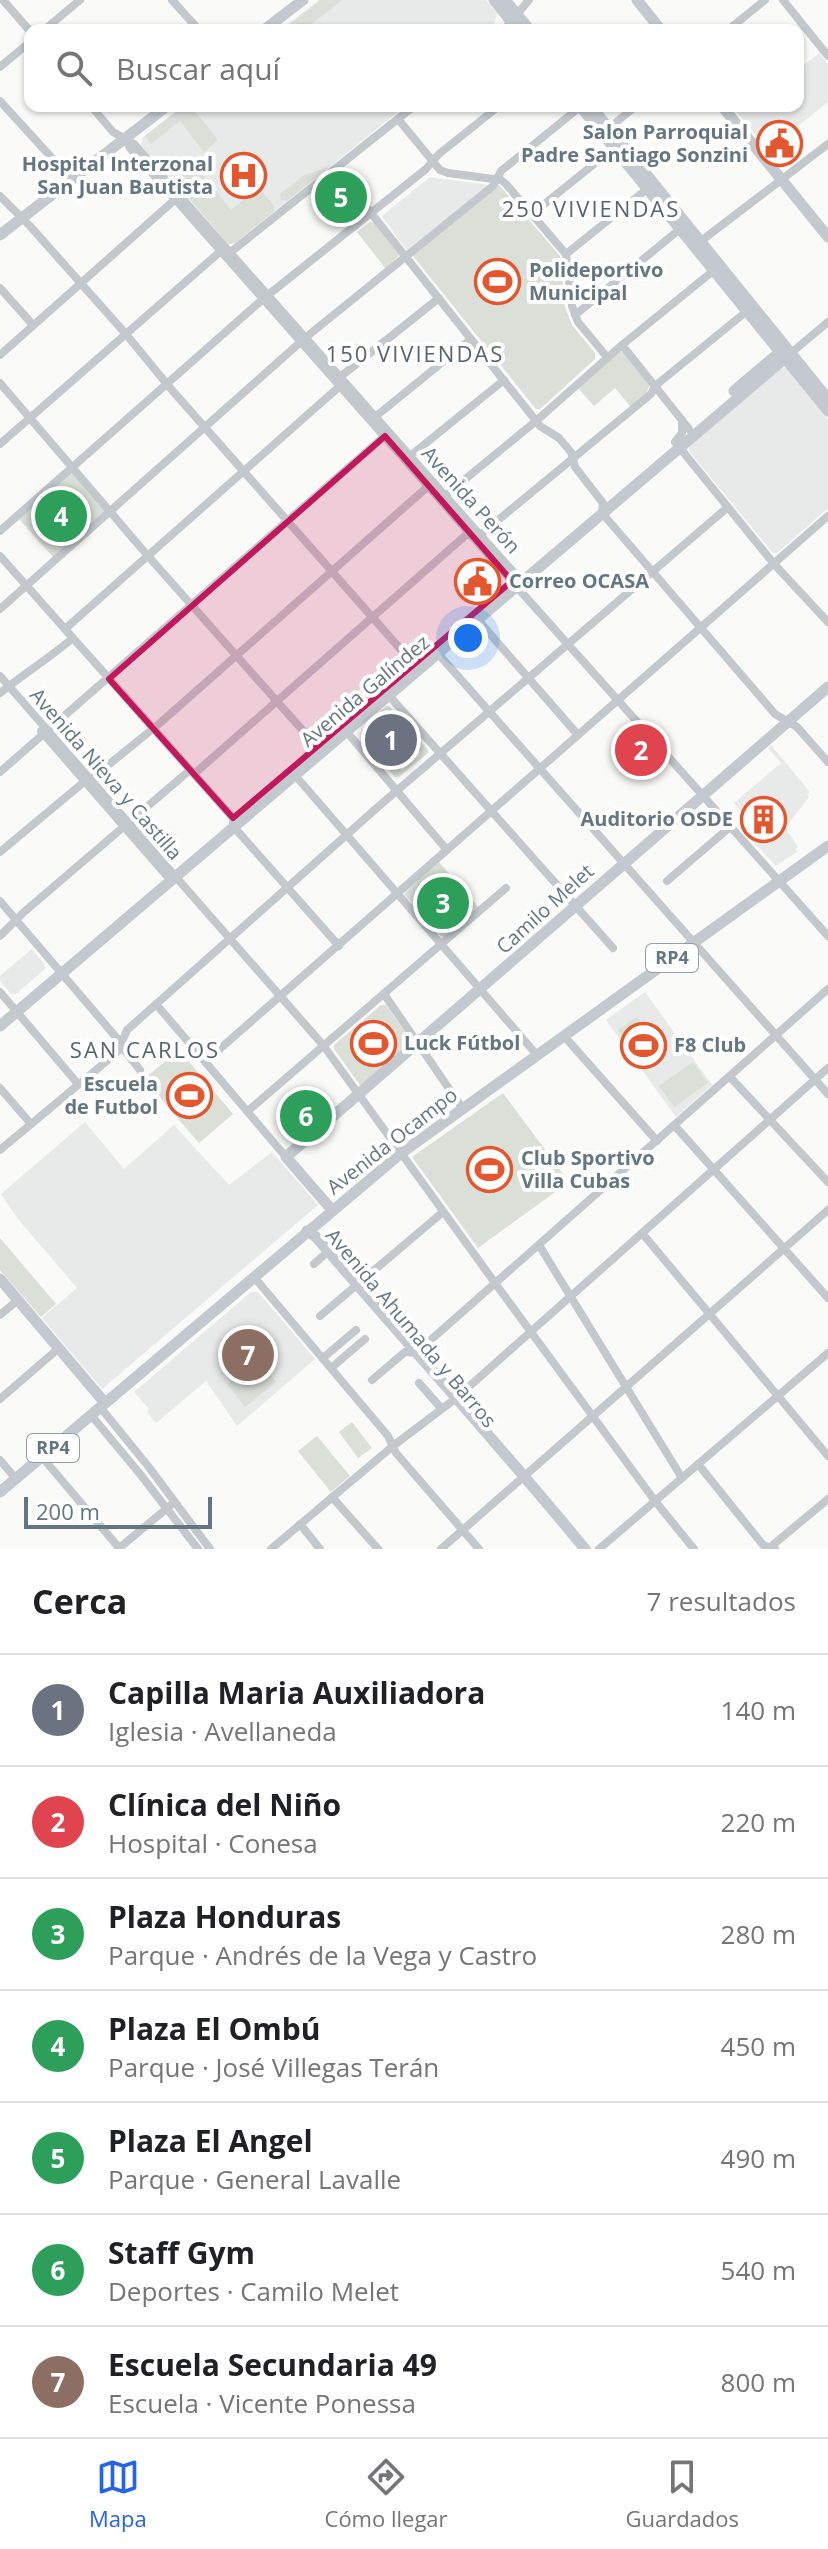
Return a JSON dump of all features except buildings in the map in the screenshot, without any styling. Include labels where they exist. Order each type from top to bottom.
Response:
[{"type":"main road","points":[[272,24],[303,0]]},
{"type":"main road","points":[[494,0],[512,24]]},
{"type":"main road","points":[[505,0],[512,24]]},
{"type":"main road","points":[[641,1],[657,24]]},
{"type":"main road","points":[[0,235],[159,112]]},
{"type":"main road","points":[[585,112],[713,271],[828,399]]},
{"type":"main road","points":[[596,112],[701,241],[828,411]]},
{"type":"main road","points":[[727,112],[828,237]]},
{"type":"main road","name":"Avenida Galíndez","points":[[677,445],[686,425],[785,354]]},
{"type":"main road","name":"Avenida Galíndez","points":[[0,1026],[14,1009],[170,874],[785,354]]},
{"type":"main road","name":"Avenida Galíndez","points":[[435,650],[477,619],[515,581]]},
{"type":"main road","name":"Camilo Melet","points":[[286,1157],[828,687]]},
{"type":"main road","name":"Avenida Galíndez","points":[[233,822],[294,774],[319,749],[346,731],[386,692]]},
{"type":"main road","name":"Avenida Ocampo","points":[[0,1492],[400,1154],[828,846]]},
{"type":"main road","name":"Avenida Galíndez","points":[[0,1016],[14,1009]]},
{"type":"main road","points":[[286,1157],[332,1210]]},
{"type":"main road","name":"Avenida Ahumada y Barros","points":[[307,1231],[319,1260],[354,1287]]},
{"type":"main road","name":"Avenida Ahumada y Barros","points":[[307,1231],[316,1237],[448,1403],[522,1478],[585,1549]]},
{"type":"main road","points":[[0,1279],[59,1348],[99,1409]]},
{"type":"main road","name":"Avenida Ahumada y Barros","points":[[522,1478],[577,1549]]},
{"type":"street","points":[[3,0],[24,24]]},
{"type":"street","points":[[51,24],[80,0]]},
{"type":"street","points":[[172,0],[194,24]]},
{"type":"street","points":[[512,24],[529,0]]},
{"type":"street","points":[[735,24],[765,0]]},
{"type":"street","points":[[783,0],[802,24]]},
{"type":"street","points":[[804,26],[828,56]]},
{"type":"street","points":[[0,67],[24,47]]},
{"type":"street","points":[[0,101],[72,180]]},
{"type":"street","name":"Avenida Perón","points":[[96,112],[113,132],[126,138],[130,148],[266,297],[618,702],[828,936]]},
{"type":"street","points":[[0,444],[125,333],[407,112]]},
{"type":"street","points":[[0,531],[266,297],[492,112]]},
{"type":"street","points":[[0,609],[303,340],[493,186],[501,171],[573,112]]},
{"type":"street","points":[[609,128],[629,112]]},
{"type":"street","points":[[398,119],[440,170],[496,179],[506,184],[566,254],[575,315],[607,357]]},
{"type":"street","points":[[701,241],[828,144]]},
{"type":"street","points":[[532,214],[614,148]]},
{"type":"street","points":[[336,169],[536,421],[559,438],[571,452],[575,467],[602,508],[652,573],[775,714],[797,727],[828,762]]},
{"type":"street","points":[[566,254],[647,189]]},
{"type":"street","points":[[0,196],[125,333],[416,666]]},
{"type":"street","points":[[0,355],[178,198]]},
{"type":"street","points":[[575,315],[680,229]]},
{"type":"street","points":[[443,497],[713,271]]},
{"type":"street","points":[[0,288],[33,325]]},
{"type":"street","points":[[65,629],[244,471],[340,381],[439,298]]},
{"type":"street","points":[[0,936],[126,825],[277,702],[466,535],[476,535],[573,460],[644,400],[655,386],[747,311]]},
{"type":"street","name":"Avenida Galíndez","points":[[785,354],[828,322]]},
{"type":"street","points":[[375,417],[471,339]]},
{"type":"street","points":[[622,345],[686,425]]},
{"type":"street","points":[[410,456],[504,380]]},
{"type":"street","name":"Avenida Perón","points":[[340,381],[410,456],[431,484]]},
{"type":"street","points":[[0,383],[319,749]]},
{"type":"street","points":[[0,772],[387,434]]},
{"type":"street","points":[[677,445],[774,564],[828,622]]},
{"type":"street","points":[[0,852],[153,728],[431,484]]},
{"type":"street","points":[[112,1031],[127,1030],[397,790],[728,507]]},
{"type":"street","points":[[206,1061],[828,516]]},
{"type":"street","points":[[0,556],[192,772],[339,946]]},
{"type":"street","points":[[477,619],[578,735]]},
{"type":"street","points":[[4,688],[73,638]]},
{"type":"street","points":[[435,650],[828,1094]]},
{"type":"street","name":"Avenida Nieva y Castilla","points":[[0,676],[4,688],[282,995],[323,1045],[655,1501],[694,1549]]},
{"type":"street","points":[[386,692],[613,948]]},
{"type":"street","points":[[346,731],[447,850]]},
{"type":"street","points":[[294,774],[537,1055]]},
{"type":"street","points":[[667,881],[730,827]]},
{"type":"street","points":[[248,1111],[506,888]]},
{"type":"street","points":[[0,901],[112,1031],[140,1070]]},
{"type":"street","points":[[372,1380],[495,1283],[828,989]]},
{"type":"street","points":[[0,992],[78,1084]]},
{"type":"street","points":[[384,994],[463,1109]]},
{"type":"street","points":[[156,1004],[286,1157]]},
{"type":"street","points":[[0,1150],[114,1055],[127,1030]]},
{"type":"street","points":[[564,1036],[657,1141]]},
{"type":"street","points":[[271,1549],[448,1403],[828,1068]]},
{"type":"street","points":[[730,1077],[828,1182]]},
{"type":"street","points":[[0,1088],[31,1124]]},
{"type":"street","points":[[675,1126],[828,1298]]},
{"type":"street","points":[[441,1549],[828,1210]]},
{"type":"street","points":[[320,1316],[443,1212]]},
{"type":"street","points":[[642,1233],[828,1456]]},
{"type":"street","points":[[539,1245],[572,1294],[682,1478]]},
{"type":"street","points":[[254,1277],[388,1436],[396,1453],[479,1549]]},
{"type":"street","points":[[0,1315],[18,1300]]},
{"type":"street","points":[[323,1358],[356,1330]]},
{"type":"street","points":[[331,1368],[365,1339]]},
{"type":"street","points":[[0,1399],[59,1348]]},
{"type":"street","points":[[599,1549],[828,1353]]},
{"type":"street","points":[[419,1383],[448,1403]]},
{"type":"street","points":[[99,1409],[171,1505],[210,1549]]},
{"type":"street","points":[[42,1457],[119,1549],[171,1505]]},
{"type":"street","points":[[0,1460],[16,1479]]},
{"type":"street","points":[[698,1464],[763,1545],[771,1548],[828,1499]]},
{"type":"street","points":[[332,1497],[378,1549]]},
{"type":"street","points":[[171,1505],[198,1549]]},
{"type":"street","points":[[300,1524],[320,1549]]},
{"type":"highlighted area","points":[[385,436],[512,581],[233,818],[109,679]]},
{"type":"shaded area","points":[[319,0],[486,0],[497,14],[494,24],[288,24]]},
{"type":"shaded area","points":[[321,0],[342,0],[312,24],[291,24]]},
{"type":"shaded area","points":[[819,53],[828,64],[828,102],[768,150],[737,112],[804,112],[804,65]]},
{"type":"shaded area","name":"Hospital Interzonal San Juan Bautista","points":[[175,112],[398,112],[235,243],[229,244],[141,145],[142,138]]},
{"type":"shaded area","points":[[175,112],[196,112],[218,140],[204,152],[180,121],[151,144],[145,136]]},
{"type":"shaded area","points":[[195,165],[231,210],[259,188],[275,207],[273,212],[235,243],[228,244],[175,182]]},
{"type":"shaded area","points":[[329,167],[287,201],[281,200],[280,194],[304,175]]},
{"type":"shaded area","points":[[333,176],[362,208],[361,215],[350,225],[320,186]]},
{"type":"shaded area","points":[[430,177],[489,185],[407,250],[383,215]]},
{"type":"shaded area","name":"Polideportivo Municipal","points":[[499,185],[560,256],[565,307],[572,325],[595,353],[595,359],[540,409],[536,409],[413,256]]},
{"type":"shaded area","points":[[370,222],[399,255],[386,269],[357,232]]},
{"type":"shaded area","points":[[619,352],[625,353],[649,384],[647,391],[631,407],[615,388],[594,406],[578,388]]},
{"type":"shaded area","points":[[782,368],[786,368],[828,420],[828,508],[777,553],[773,553],[689,451],[689,446]]},
{"type":"shaded area","points":[[74,473],[104,511],[54,558],[19,519]]},
{"type":"shaded area","points":[[386,706],[428,750],[399,777],[395,777],[375,754],[383,748],[402,770],[420,752],[417,748],[414,751],[388,719],[384,722],[377,714]]},
{"type":"shaded area","points":[[771,745],[810,792],[787,826],[798,847],[795,849],[797,852],[776,866],[739,827],[748,819],[734,803],[781,763],[768,748]]},
{"type":"shaded area","points":[[438,861],[479,908],[442,937],[404,894]]},
{"type":"shaded area","points":[[32,949],[45,969],[16,994],[11,994],[0,981],[0,976]]},
{"type":"shaded area","points":[[645,992],[712,1085],[676,1117],[606,1020]]},
{"type":"shaded area","name":"Luck Fútbol","points":[[381,1005],[386,1005],[411,1041],[410,1045],[360,1085],[334,1045]]},
{"type":"shaded area","points":[[637,1017],[662,1052],[644,1065],[618,1030]]},
{"type":"shaded area","name":"Escuela de Futbol","points":[[179,1050],[233,1114],[199,1143],[144,1079]]},
{"type":"shaded area","points":[[693,1062],[708,1083],[674,1107],[659,1086]]},
{"type":"shaded area","name":"Club Sportivo Villa Cubas","points":[[503,1093],[569,1182],[478,1248],[412,1157]]},
{"type":"shaded area","points":[[85,1122],[124,1169],[174,1125],[229,1185],[272,1152],[318,1205],[102,1389],[42,1318],[77,1288],[18,1219],[1,1194]]},
{"type":"shaded area","points":[[0,1238],[56,1304],[41,1317],[0,1270]]},
{"type":"shaded area","points":[[251,1292],[258,1292],[315,1359],[237,1426],[206,1381],[156,1423],[134,1392]]},
{"type":"shaded area","points":[[258,1359],[276,1382],[245,1407],[227,1384]]},
{"type":"shaded area","points":[[352,1422],[372,1448],[358,1458],[339,1432]]},
{"type":"shaded area","points":[[317,1436],[350,1476],[331,1492],[298,1451]]},
{"type":"place","name":"Salon Parroquial Padre Santiago Sonzini","points":[[779,144]]},
{"type":"place","name":"Hospital Interzonal San Juan Bautista","points":[[244,175]]},
{"type":"place","name":"Plaza El Angel","points":[[341,197]]},
{"type":"place","name":"Polideportivo Municipal","points":[[498,281]]},
{"type":"place","name":"Plaza El Ombú","points":[[61,516]]},
{"type":"place","name":"Correo OCASA","points":[[478,581]]},
{"type":"place","name":"Capilla Maria Auxiliadora","points":[[391,740]]},
{"type":"place","name":"Clínica del Niño","points":[[641,750]]},
{"type":"place","name":"Auditorio OSDE","points":[[764,819]]},
{"type":"place","name":"Plaza Honduras","points":[[443,903]]},
{"type":"place","name":"Luck Fútbol","points":[[373,1043]]},
{"type":"place","name":"F8 Club","points":[[643,1045]]},
{"type":"place","name":"Escuela de Futbol","points":[[189,1096]]},
{"type":"place","name":"Staff Gym","points":[[306,1116]]},
{"type":"place","name":"Club Sportivo Villa Cubas","points":[[490,1170]]},
{"type":"place","name":"Escuela Secundaria 49","points":[[248,1355]]},
{"type":"district","name":"250 VIVIENDAS","points":[[591,209]]},
{"type":"district","name":"150 VIVIENDAS","points":[[415,354]]},
{"type":"district","name":"SAN CARLOS","points":[[145,1050]]}]
